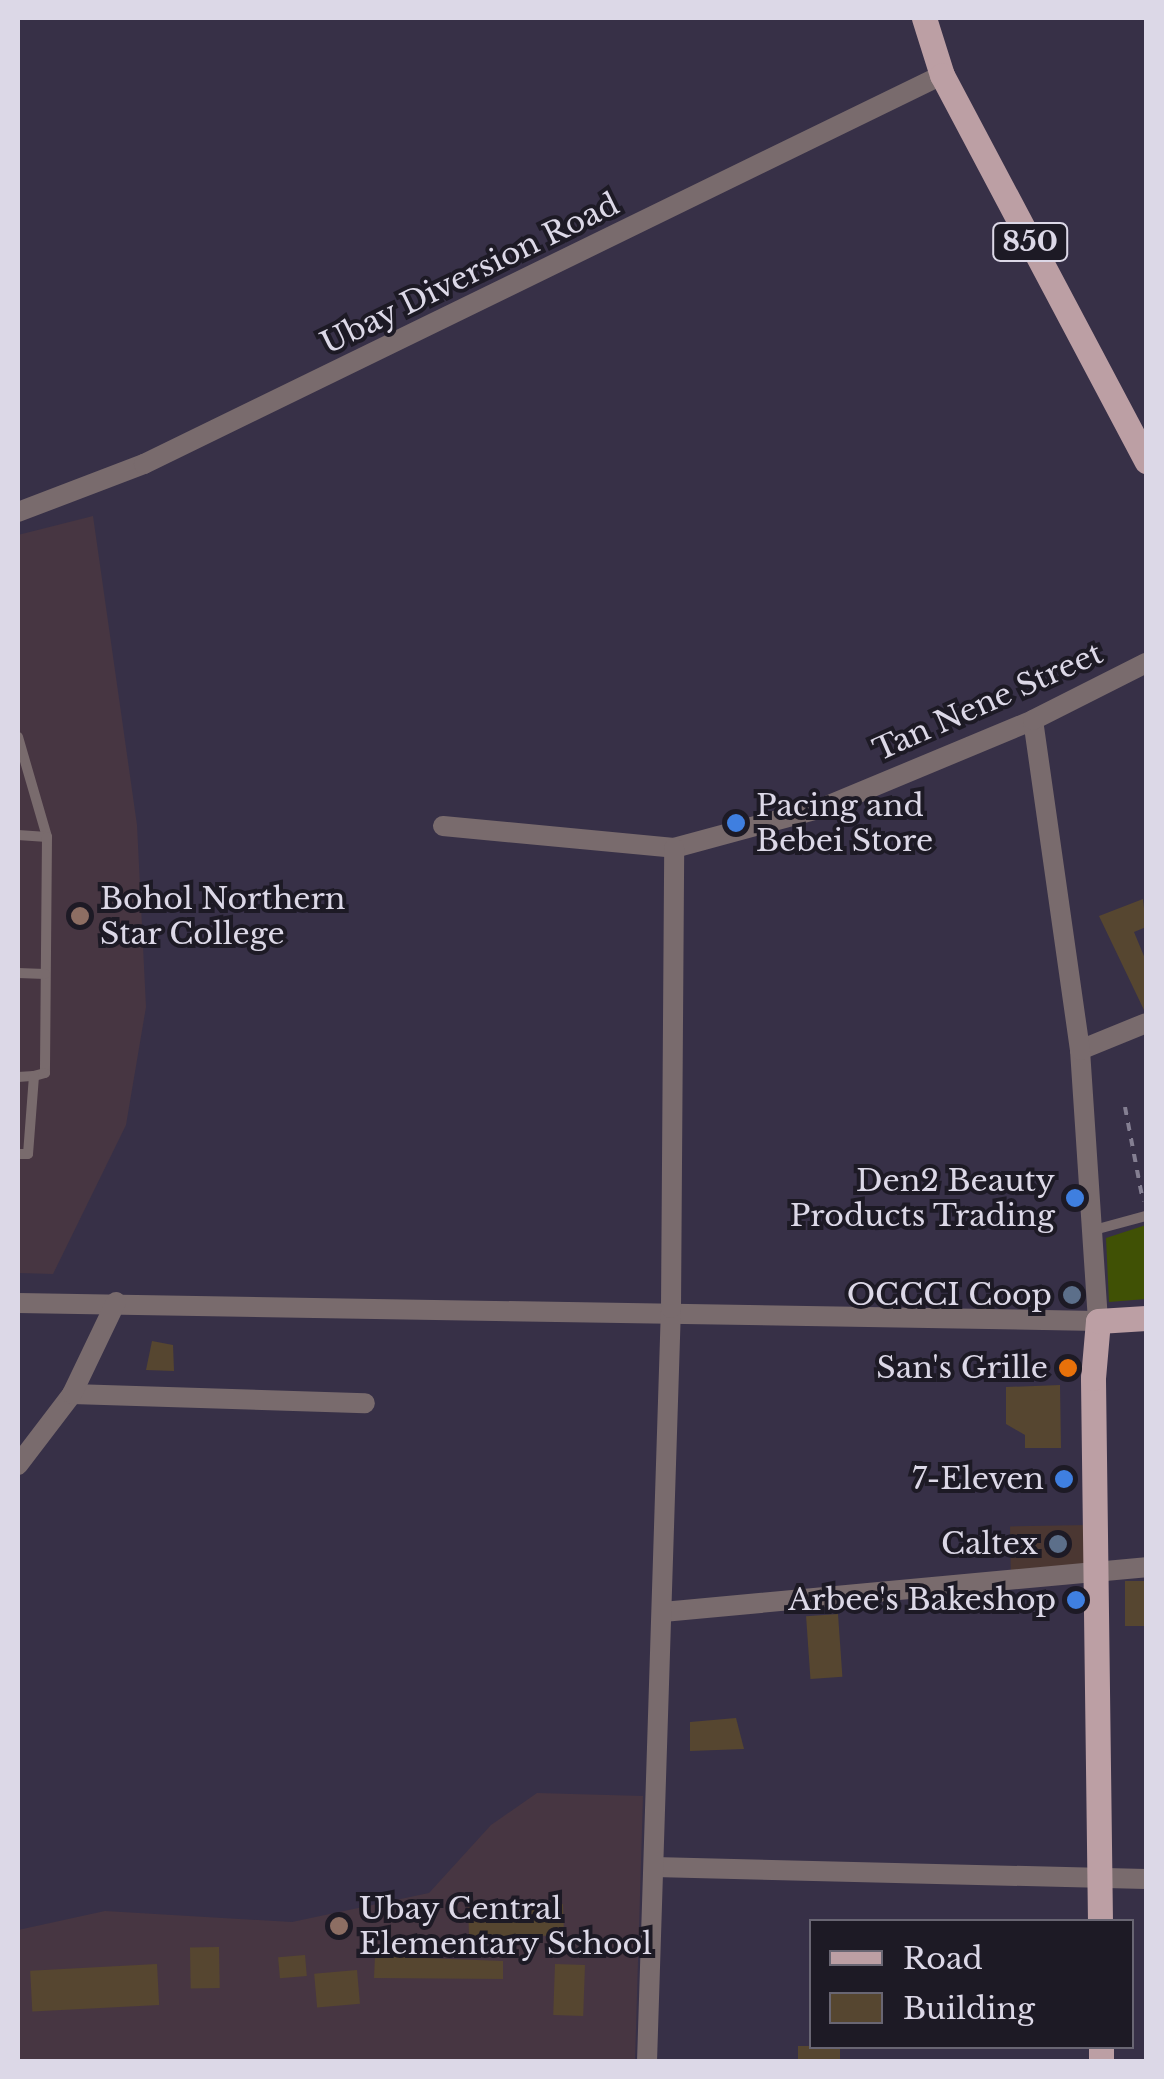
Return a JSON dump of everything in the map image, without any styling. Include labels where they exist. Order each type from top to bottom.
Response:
[{"type":"main road","name":"850","points":[[924,18],[942,75],[1146,461]]},
{"type":"main road","points":[[1100,1919],[1098,1322],[1146,1318]]},
{"type":"street","name":"Ubay Diversion Road","points":[[18,512],[180,447],[942,75]]},
{"type":"street","name":"Tan Nene Street","points":[[443,826],[674,848],[822,808],[1033,720],[1146,663]]},
{"type":"street","points":[[18,1304],[671,1308],[1098,1322],[1080,1050],[1033,720]]},
{"type":"street","points":[[646,2062],[671,1308],[674,848]]},
{"type":"street","points":[[1080,1050],[1146,1023]]},
{"type":"street","points":[[18,1464],[72,1394],[116,1302]]},
{"type":"street","points":[[72,1394],[366,1403]]},
{"type":"street","points":[[663,1612],[1146,1566]]},
{"type":"street","points":[[654,1867],[1146,1880]]},
{"type":"lane","points":[[18,737],[47,837],[46,1073],[18,1077]]},
{"type":"lane","points":[[18,834],[47,837]]},
{"type":"lane","points":[[18,973],[45,974]]},
{"type":"lane","points":[[18,1154],[28,1154],[34,1076]]},
{"type":"lane","points":[[1094,1230],[1146,1216]]},
{"type":"path","points":[[1125,1107],[1146,1216]]},
{"type":"shaded area","name":"Bohol Northern Star College","points":[[93,516],[137,825],[146,1007],[126,1125],[53,1274],[18,1273],[18,535]]},
{"type":"shaded area","points":[[1089,1525],[1090,1571],[1011,1572],[1010,1526]]},
{"type":"shaded area","name":"Ubay Central Elementary School","points":[[537,1793],[643,1796],[635,2061],[18,2061],[18,1930],[105,1911],[292,1922],[429,1893],[491,1825]]},
{"type":"green space","points":[[1146,1225],[1146,1299],[1109,1302],[1106,1238]]},
{"type":"building","points":[[1143,899],[1146,927],[1134,932],[1146,961],[1144,1010],[1099,916]]},
{"type":"building","points":[[152,1341],[173,1345],[174,1371],[146,1370]]},
{"type":"building","points":[[1060,1385],[1061,1448],[1025,1448],[1025,1435],[1006,1424],[1006,1387]]},
{"type":"building","points":[[1125,1581],[1146,1581],[1146,1626],[1125,1626]]},
{"type":"building","points":[[838,1614],[842,1677],[810,1679],[806,1616]]},
{"type":"building","points":[[736,1718],[744,1749],[690,1751],[690,1722]]},
{"type":"building","points":[[563,1904],[564,1935],[469,1938],[468,1907]]},
{"type":"building","points":[[219,1947],[220,1988],[191,1988],[190,1948]]},
{"type":"building","points":[[305,1955],[307,1976],[280,1978],[278,1957]]},
{"type":"building","points":[[375,1956],[503,1961],[503,1979],[374,1978]]},
{"type":"building","points":[[157,1964],[159,2005],[32,2012],[30,1971]]},
{"type":"building","points":[[555,1964],[585,1965],[583,2016],[553,2015]]},
{"type":"building","points":[[357,1970],[360,2004],[317,2008],[314,1974]]},
{"type":"building","points":[[798,2046],[840,2049],[840,2062],[798,2062]]},
{"type":"place","name":"Pacing and Bebei Store","points":[[736,823]]},
{"type":"place","name":"Bohol Northern Star College","points":[[80,916]]},
{"type":"place","name":"Den2 Beauty Products Trading","points":[[1075,1198]]},
{"type":"place","name":"OCCCI Coop","points":[[1072,1295]]},
{"type":"place","name":"San's Grille","points":[[1068,1368]]},
{"type":"place","name":"7-Eleven","points":[[1064,1479]]},
{"type":"place","name":"Caltex","points":[[1058,1544]]},
{"type":"place","name":"Arbee's Bakeshop","points":[[1076,1600]]},
{"type":"place","name":"Ubay Central Elementary School","points":[[339,1926]]}]
